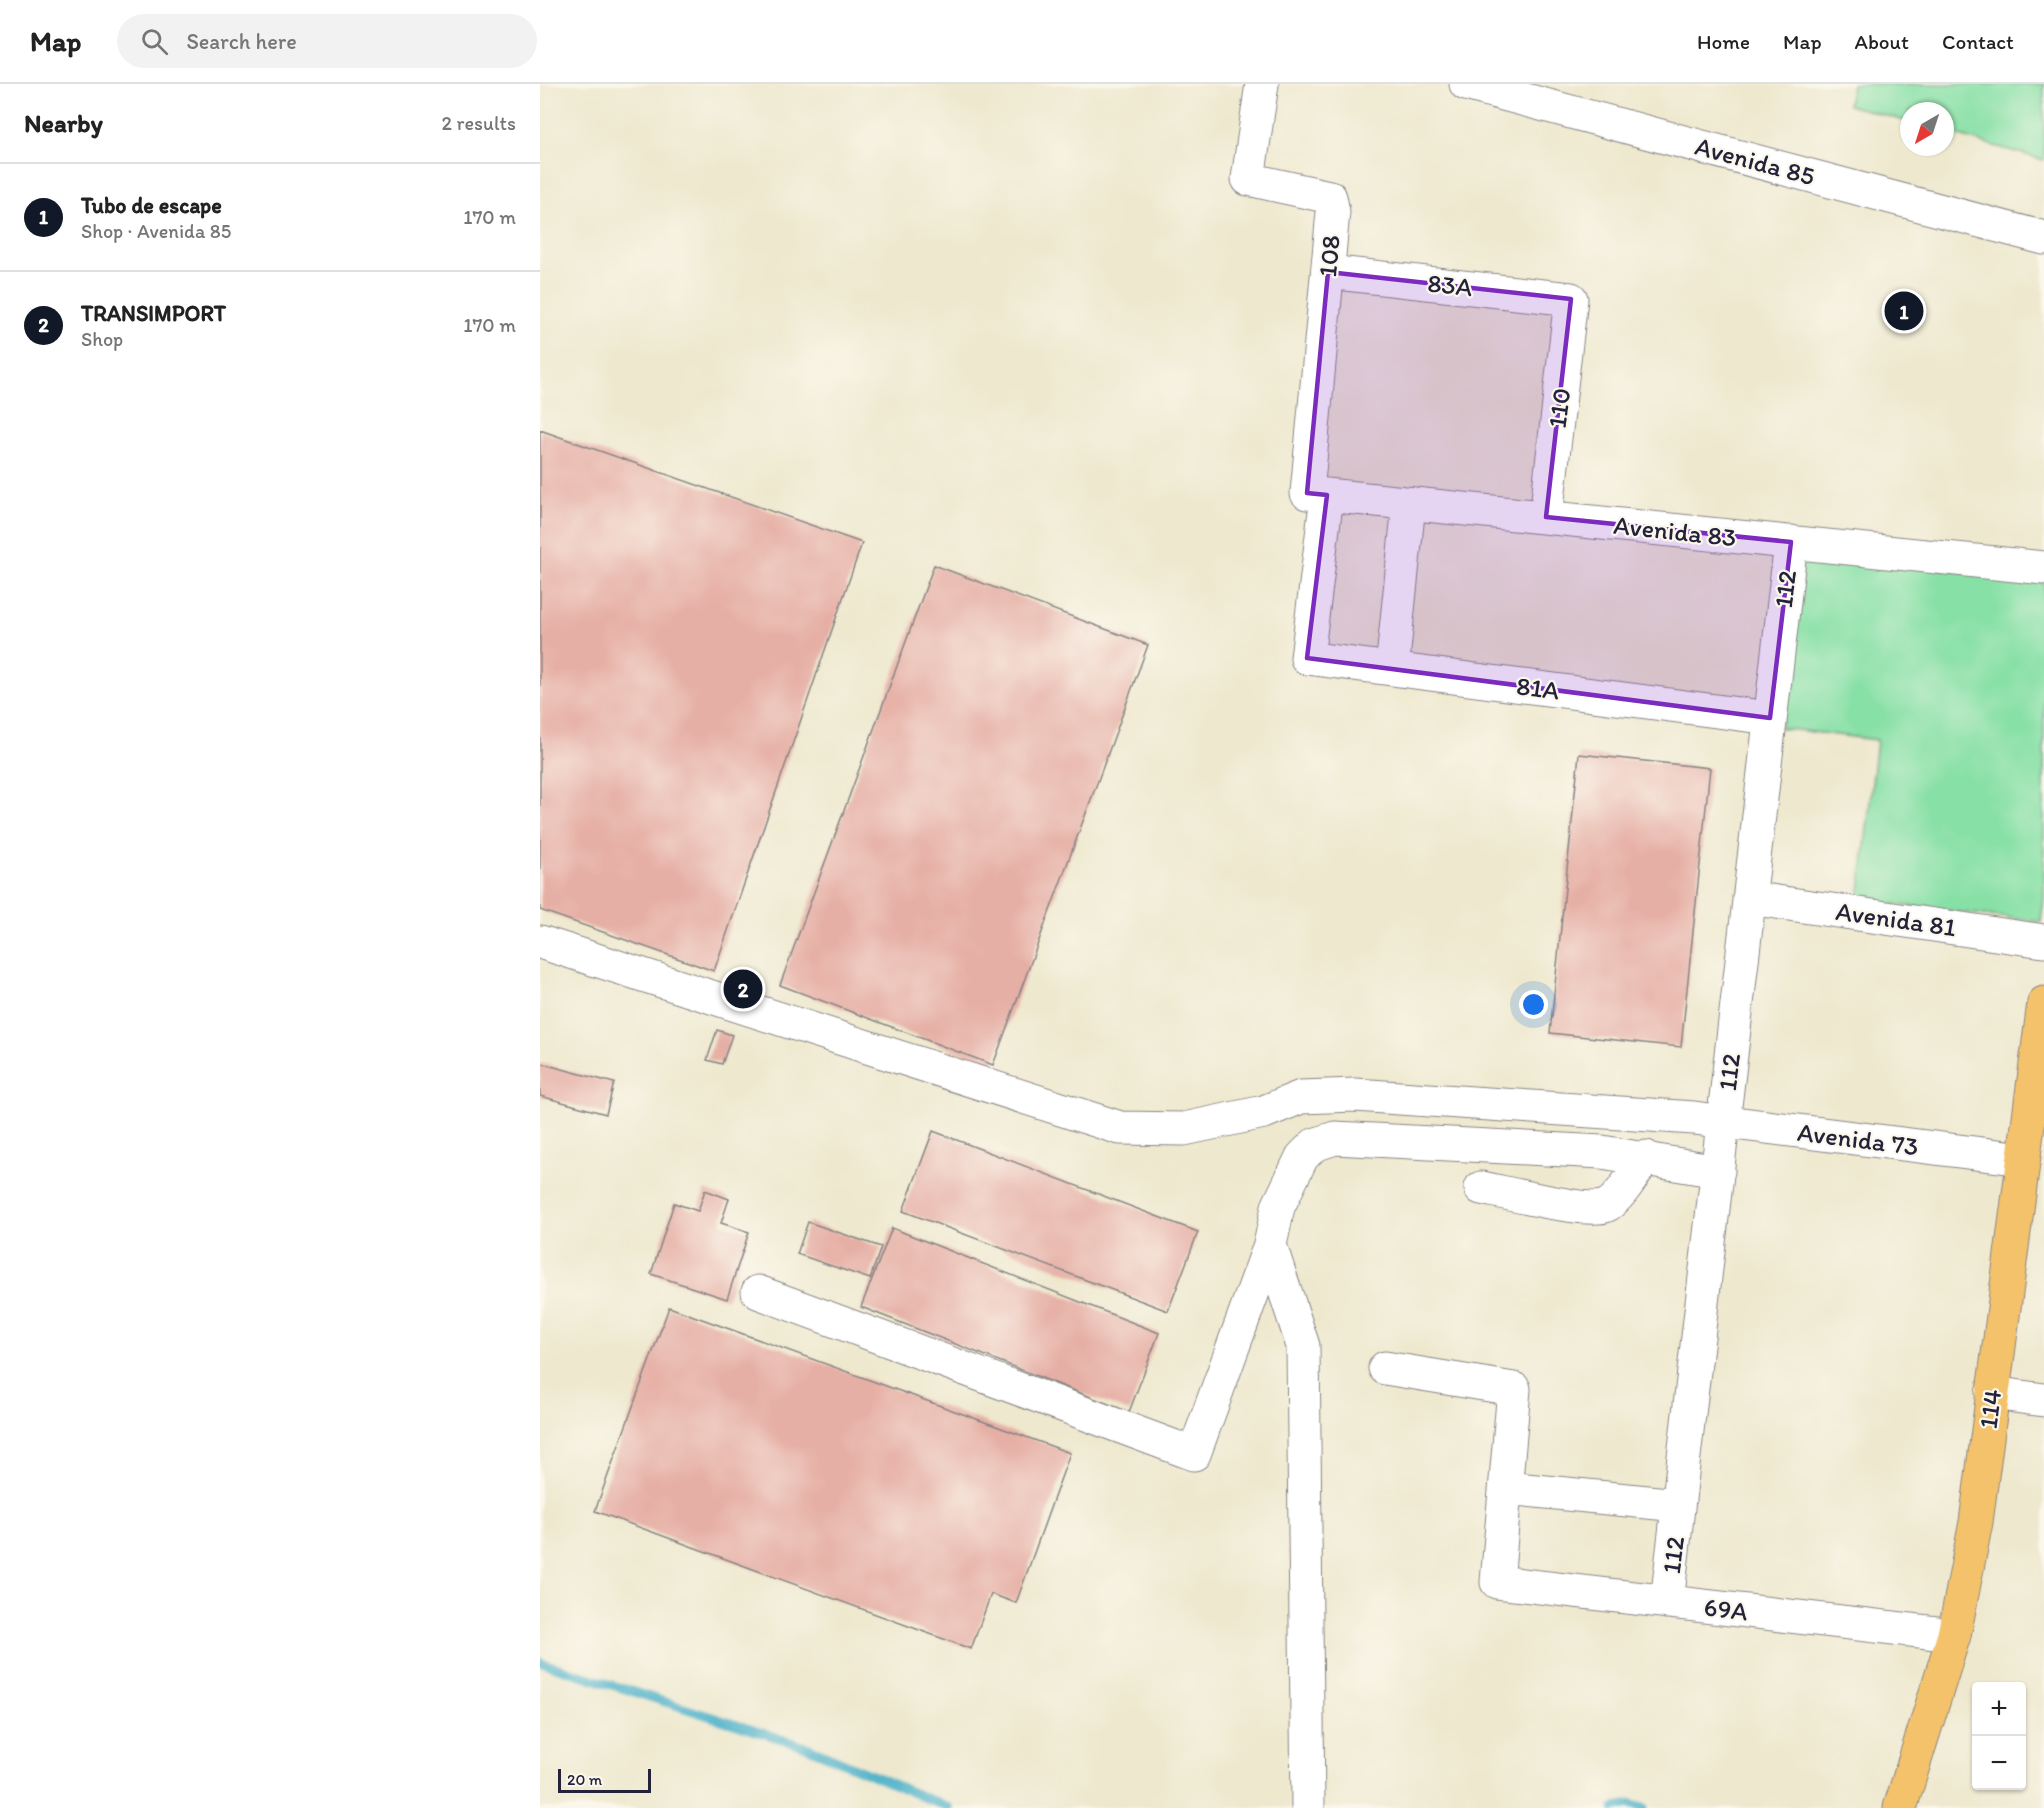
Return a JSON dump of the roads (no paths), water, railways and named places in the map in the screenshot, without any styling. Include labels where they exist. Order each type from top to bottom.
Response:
[{"type":"main road","name":"114","points":[[1900,1808],[1954,1635],[1976,1522],[2044,1003]]},
{"type":"street","name":"108","points":[[1262,84],[1248,179],[1330,198],[1333,212],[1306,658]]},
{"type":"street","name":"Avenida 85","points":[[1466,84],[2044,238]]},
{"type":"street","name":"83A","points":[[1328,272],[1571,299]]},
{"type":"street","name":"110","points":[[1546,518],[1571,299]]},
{"type":"street","name":"Avenida 83","points":[[1317,494],[2044,568]]},
{"type":"street","points":[[1392,669],[1409,504]]},
{"type":"street","name":"112","points":[[1667,1602],[1718,1171],[1708,1121],[1749,898],[1791,542]]},
{"type":"street","name":"81A","points":[[1306,658],[1770,718]]},
{"type":"street","name":"Avenida 81","points":[[1749,898],[2044,941]]},
{"type":"street","name":"Avenida 73","points":[[540,942],[1120,1128],[1184,1129],[1264,1112],[1301,1097],[1355,1095],[1708,1121],[2023,1159]]},
{"type":"street","points":[[758,1292],[1194,1454],[1270,1245],[1278,1207],[1302,1157],[1314,1145],[1335,1138],[1602,1152],[1646,1157],[1718,1171]]},
{"type":"street","points":[[1481,1188],[1584,1206],[1604,1207],[1615,1199],[1646,1157]]},
{"type":"street","points":[[1270,1245],[1303,1346],[1308,1808]]},
{"type":"street","points":[[1385,1368],[1514,1389],[1506,1488],[1678,1505]]},
{"type":"street","points":[[1992,1393],[2044,1400]]},
{"type":"street","name":"69A","points":[[1506,1488],[1497,1582],[1954,1635]]},
{"type":"waterway","points":[[540,1662],[809,1748],[949,1808]]},
{"type":"waterway","points":[[1614,1808],[1630,1804],[1644,1808]]},
{"type":"place","name":"Tubo de escape","points":[[1904,311]]},
{"type":"place","name":"TRANSIMPORT","points":[[743,989]]}]
